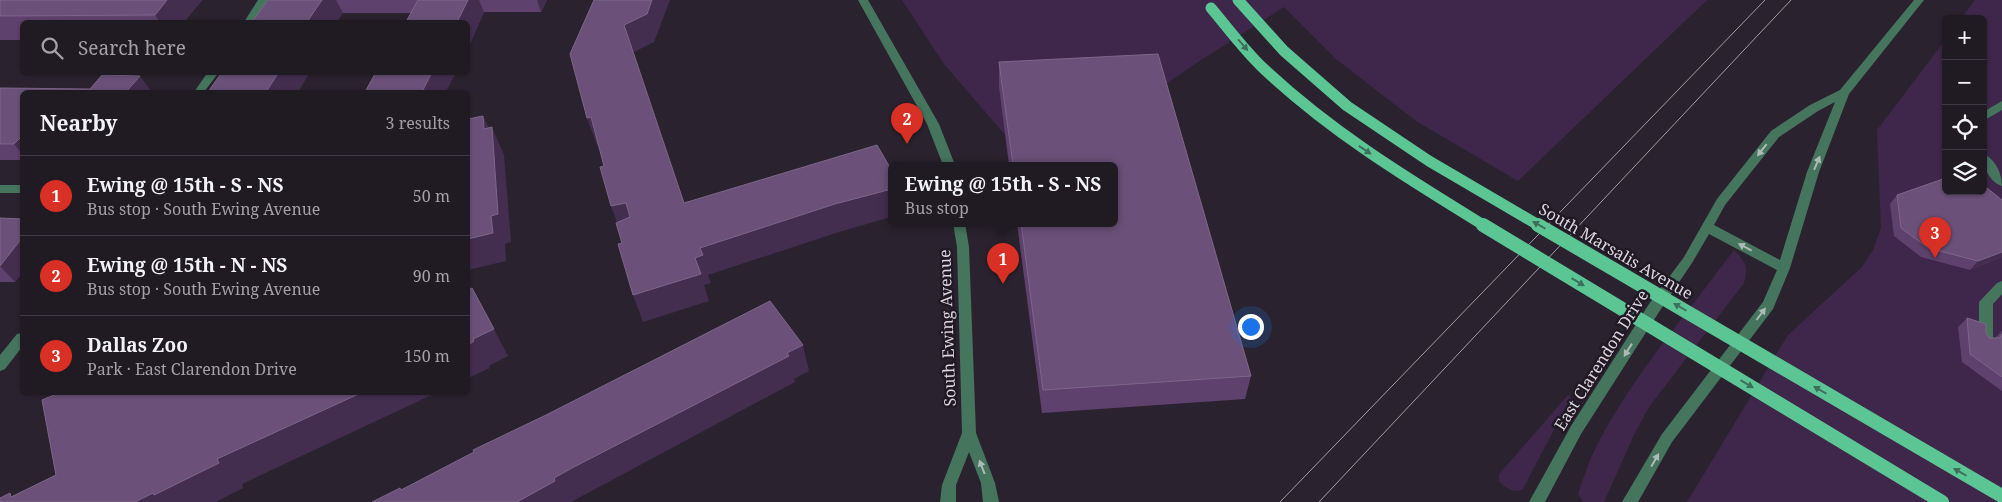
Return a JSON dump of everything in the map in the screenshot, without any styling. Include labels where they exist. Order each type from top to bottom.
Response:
[{"type":"main road","name":"South Marsalis Avenue","points":[[1238,0],[1284,51],[1347,106],[1429,161],[2002,496]]},
{"type":"main road","points":[[1211,8],[1262,67],[1327,124],[1411,181],[1942,502]]},
{"type":"street","points":[[250,20],[263,0]]},
{"type":"street","points":[[863,0],[933,124],[949,162]]},
{"type":"street","name":"East Clarendon Drive","points":[[1630,502],[1667,438],[1768,305],[1784,268],[1813,172],[1844,93],[1919,0]]},
{"type":"street","points":[[200,90],[212,75]]},
{"type":"street","name":"East Clarendon Drive","points":[[1537,502],[1576,430],[1654,308],[1688,260],[1721,202],[1775,134],[1814,108],[1844,93]]},
{"type":"street","points":[[1987,114],[2002,105]]},
{"type":"street","points":[[1987,163],[2002,182]]},
{"type":"street","points":[[0,189],[20,189]]},
{"type":"street","name":"South Ewing Avenue","points":[[960,227],[962,247],[968,433],[988,483],[991,502]]},
{"type":"street","points":[[1707,227],[1784,268]]},
{"type":"street","points":[[1986,340],[1986,302],[2002,286]]},
{"type":"street","points":[[0,365],[20,340]]},
{"type":"street","name":"South Ewing Avenue","points":[[948,502],[949,485],[968,433]]},
{"type":"shaded area","points":[[902,0],[1707,0],[1518,181],[1416,121],[1336,59],[1284,7],[1198,62],[1052,162],[1028,162],[944,64]]},
{"type":"shaded area","points":[[1975,0],[2002,0],[2002,502],[1687,502],[1788,335],[1862,267],[1873,250],[1881,228],[1877,130],[1942,44],[1942,195],[1987,195],[1987,15],[1964,15]]},
{"type":"shaded area","points":[[1734,250],[1746,268],[1744,283],[1649,407],[1634,435],[1604,502],[1583,502],[1578,494],[1587,467],[1621,404],[1657,351]]},
{"type":"shaded area","points":[[1568,395],[1571,397],[1523,489],[1513,491],[1507,488],[1499,481],[1499,474]]},
{"type":"building","points":[[0,0],[167,0],[155,15],[0,16]]},
{"type":"building","points":[[268,0],[322,0],[308,20],[253,20]]},
{"type":"building","points":[[418,0],[468,0],[458,20],[407,20]]},
{"type":"building","points":[[594,0],[652,0],[647,14],[624,25],[684,203],[877,145],[888,164],[888,187],[886,188],[888,190],[835,204],[700,248],[703,255],[695,258],[701,274],[633,295],[618,244],[622,243],[616,223],[630,217],[626,203],[611,206],[600,167],[604,166],[591,117],[587,118],[570,54]]},
{"type":"building","points":[[1158,54],[1251,376],[1043,390],[1022,227],[1118,227],[1118,162],[1013,162],[999,62]]},
{"type":"building","points":[[102,75],[140,76],[128,90],[20,90],[20,138],[14,144],[0,144],[0,88],[90,89]]},
{"type":"building","points":[[220,75],[277,75],[267,90],[209,90]]},
{"type":"building","points":[[374,75],[430,75],[423,90],[366,90]]},
{"type":"building","points":[[483,116],[484,129],[492,127],[498,214],[491,216],[493,233],[470,239],[470,119]]},
{"type":"building","points":[[1942,179],[1942,195],[1987,195],[1987,188],[2002,200],[2002,252],[1978,261],[1928,248],[1901,228],[1897,195]]},
{"type":"building","points":[[0,218],[20,219],[20,241],[0,266]]},
{"type":"building","points":[[472,288],[494,329],[473,339],[474,341],[470,344],[470,289]]},
{"type":"building","points":[[770,301],[803,345],[787,353],[789,356],[574,467],[554,478],[555,481],[517,502],[372,502],[400,488],[401,490],[474,452],[473,450]]},
{"type":"building","points":[[1967,318],[1986,324],[1986,333],[1989,338],[2000,338],[2002,334],[2002,377],[1970,354]]},
{"type":"building","points":[[54,395],[356,395],[217,459],[219,463],[154,495],[153,493],[135,502],[0,502],[0,498],[10,493],[11,497],[56,475],[42,400]]},
{"type":"tram line","points":[[1280,502],[1765,0]]},
{"type":"tram line","points":[[1319,502],[1791,0]]},
{"type":"place","name":"Ewing @ 15th - N - NS","points":[[907,144]]},
{"type":"place","name":"Dallas Zoo","points":[[1935,258]]},
{"type":"place","name":"Ewing @ 15th - S - NS","points":[[1003,284]]}]
